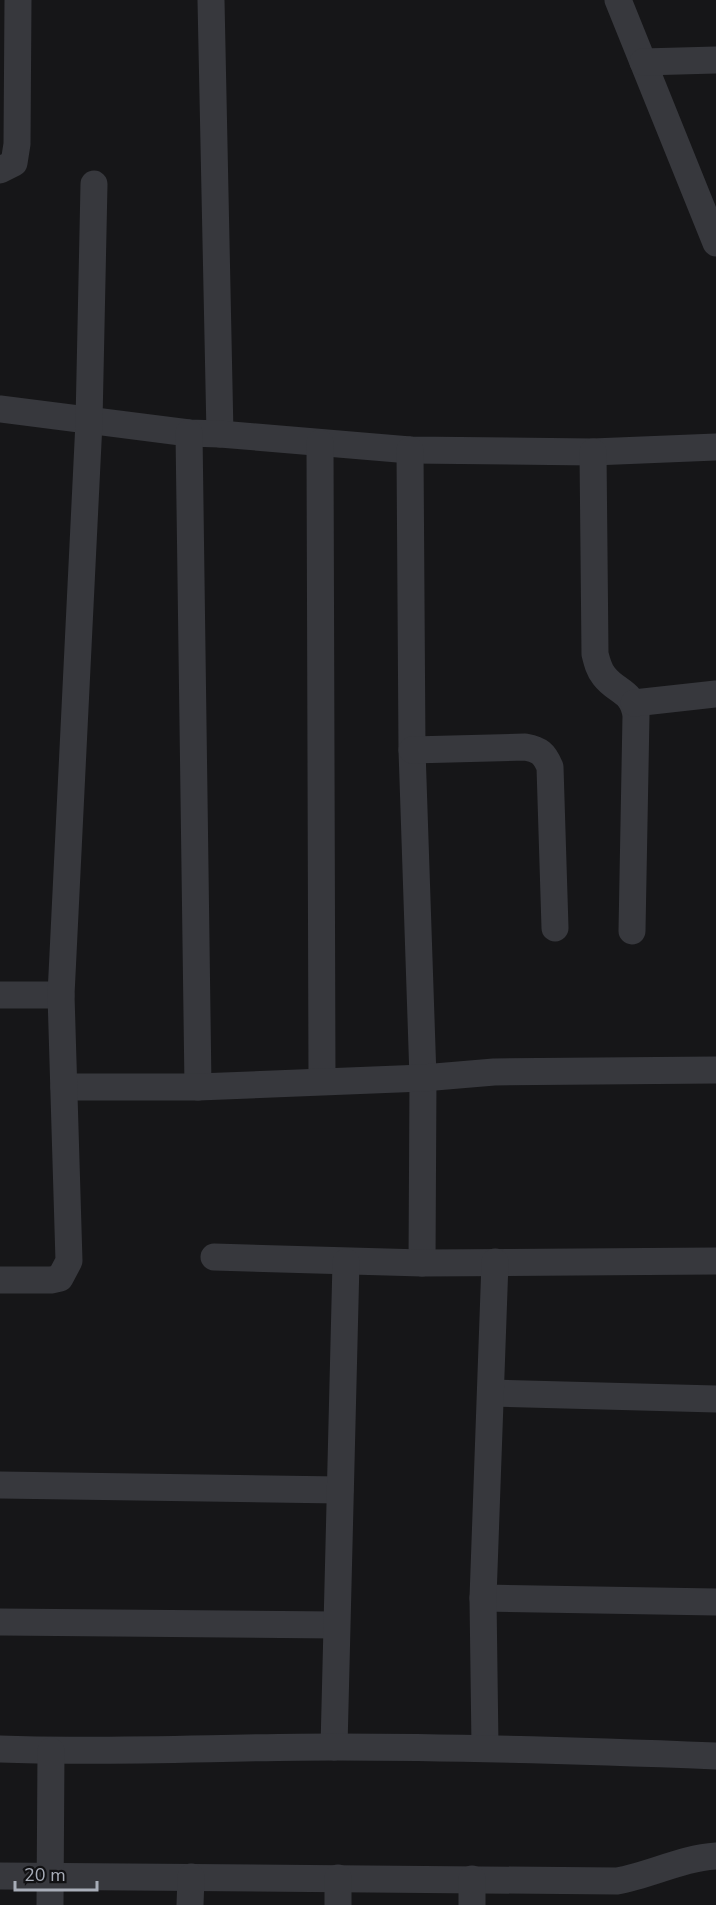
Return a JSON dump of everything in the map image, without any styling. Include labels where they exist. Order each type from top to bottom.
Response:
[{"type":"street","points":[[0,170],[14,163],[17,144],[18,0]]},
{"type":"street","points":[[211,0],[220,434]]},
{"type":"street","points":[[618,0],[716,243]]},
{"type":"street","points":[[643,62],[716,60]]},
{"type":"street","points":[[0,1280],[60,1278],[69,1261],[61,995],[89,422],[94,184]]},
{"type":"street","points":[[0,409],[189,433],[410,450],[593,452],[716,447]]},
{"type":"street","points":[[189,433],[198,1087]]},
{"type":"street","points":[[320,443],[322,1081]]},
{"type":"street","points":[[410,450],[412,750],[423,1078],[422,1263]]},
{"type":"street","points":[[593,452],[595,654],[605,678],[629,695],[634,703],[636,715],[632,931]]},
{"type":"street","points":[[634,703],[716,694]]},
{"type":"street","points":[[412,750],[525,747],[539,750],[546,756],[550,767],[555,928]]},
{"type":"street","points":[[0,995],[61,995]]},
{"type":"street","points":[[64,1087],[198,1087],[423,1078],[494,1072],[716,1070]]},
{"type":"street","points":[[214,1257],[422,1263],[716,1261]]},
{"type":"street","points":[[334,1747],[346,1262]]},
{"type":"street","points":[[484,1747],[483,1598],[495,1262]]},
{"type":"street","points":[[491,1393],[716,1399]]},
{"type":"street","points":[[0,1485],[340,1490]]},
{"type":"street","points":[[483,1598],[716,1602]]},
{"type":"street","points":[[0,1622],[336,1625]]},
{"type":"street","points":[[0,1749],[484,1747],[716,1756]]},
{"type":"street","points":[[50,1905],[51,1750]]},
{"type":"street","points":[[0,1876],[338,1878],[472,1892],[617,1893],[645,1875],[693,1859],[716,1856]]},
{"type":"street","points":[[190,1905],[191,1877]]},
{"type":"street","points":[[338,1878],[338,1905]]}]
